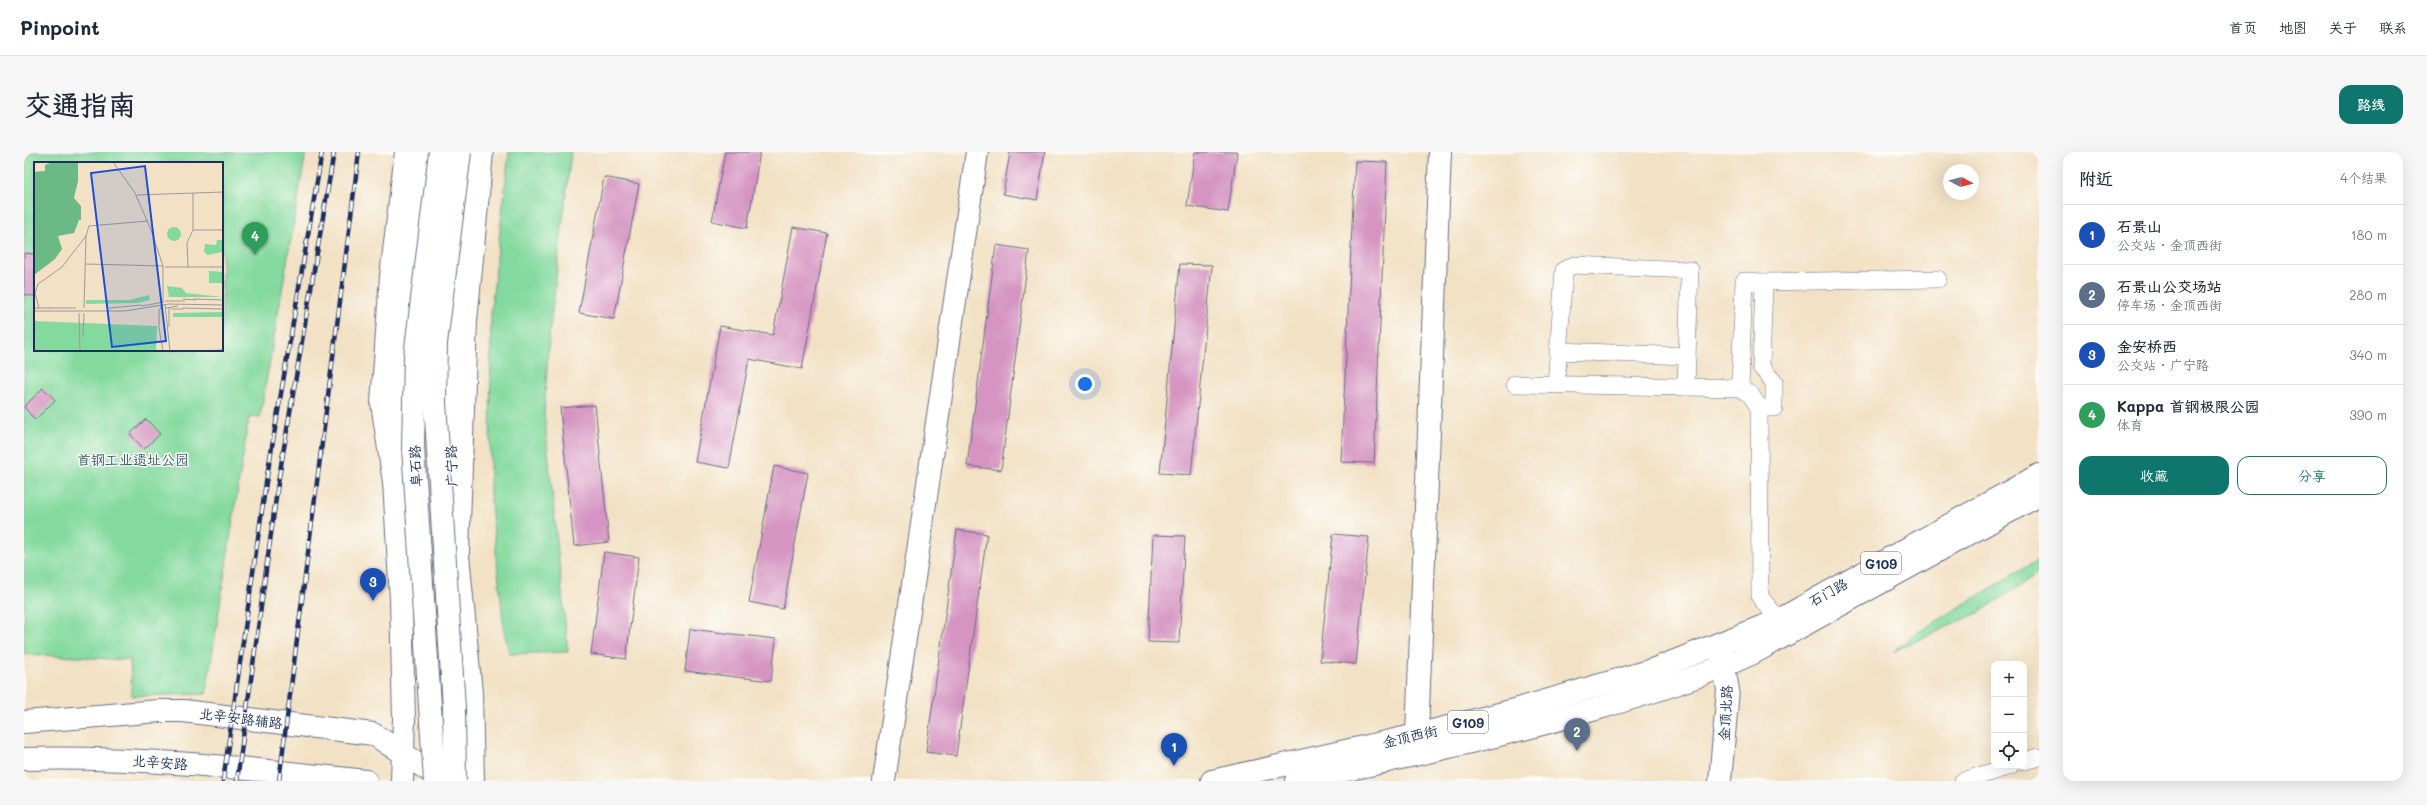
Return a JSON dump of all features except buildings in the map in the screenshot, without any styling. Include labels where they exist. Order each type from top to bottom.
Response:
[{"type":"main road","points":[[402,781],[404,756],[401,599],[394,482],[382,403],[391,276],[406,152]]},
{"type":"main road","points":[[394,482],[400,356],[425,152]]},
{"type":"main road","name":"阜石路","points":[[435,781],[413,448],[413,402],[415,356],[440,152]]},
{"type":"main road","name":"阜石路","points":[[455,781],[454,708],[434,402],[436,343],[460,152]]},
{"type":"main road","name":"广宁路","points":[[472,152],[451,332],[449,409],[451,485],[471,693],[473,781]]},
{"type":"main road","points":[[458,552],[466,321],[482,152]]},
{"type":"main road","points":[[884,781],[977,152]]},
{"type":"main road","points":[[1417,735],[1440,152]]},
{"type":"main road","name":"石门路","points":[[1719,645],[1779,620],[2039,475]]},
{"type":"main road","name":"石门路","points":[[1725,666],[1753,653],[2039,495]]},
{"type":"main road","name":"金顶西街","points":[[1212,781],[1417,735],[1515,710],[1655,670],[1719,645]]},
{"type":"main road","name":"金顶北路","points":[[1719,645],[1725,666],[1728,690],[1720,781]]},
{"type":"main road","name":"金顶西街","points":[[1296,781],[1515,732],[1657,691],[1725,666]]},
{"type":"main road","name":"北辛安路辅路","points":[[24,722],[159,711],[183,711],[373,734],[404,756],[444,781]]},
{"type":"main road","name":"北辛安路","points":[[24,759],[74,758],[175,762],[366,781]]},
{"type":"street","points":[[1556,385],[1564,270],[1574,265],[1690,270],[1686,387]]},
{"type":"street","points":[[1740,388],[1744,281],[1764,282],[1938,279]]},
{"type":"street","points":[[1759,408],[1774,408],[1774,382],[1761,367],[1764,282]]},
{"type":"street","points":[[1558,351],[1687,356]]},
{"type":"street","points":[[1515,384],[1740,388],[1751,395],[1759,408],[1760,598],[1779,620]]},
{"type":"street","points":[[2027,760],[2039,757]]},
{"type":"street","points":[[1963,781],[2001,769]]},
{"type":"green space","name":"首钢工业遗址公园","points":[[24,152],[306,152],[260,417],[249,417],[206,694],[132,696],[130,660],[24,654]]},
{"type":"green space","points":[[509,152],[571,152],[549,337],[544,412],[568,652],[509,654],[504,630],[490,493],[491,311]]},
{"type":"green space","points":[[2039,559],[2039,573],[1980,612],[1894,651],[1914,635]]},
{"type":"railway","points":[[223,781],[266,482],[322,152]]},
{"type":"railway","points":[[237,781],[278,483],[334,152]]},
{"type":"railway","points":[[279,781],[359,152]]},
{"type":"place","name":"Kappa 首钢极限公园","points":[[255,255]]},
{"type":"place","name":"金安桥西","points":[[373,601]]},
{"type":"place","name":"石景山公交场站","points":[[1577,751]]},
{"type":"place","name":"石景山","points":[[1174,766]]}]
